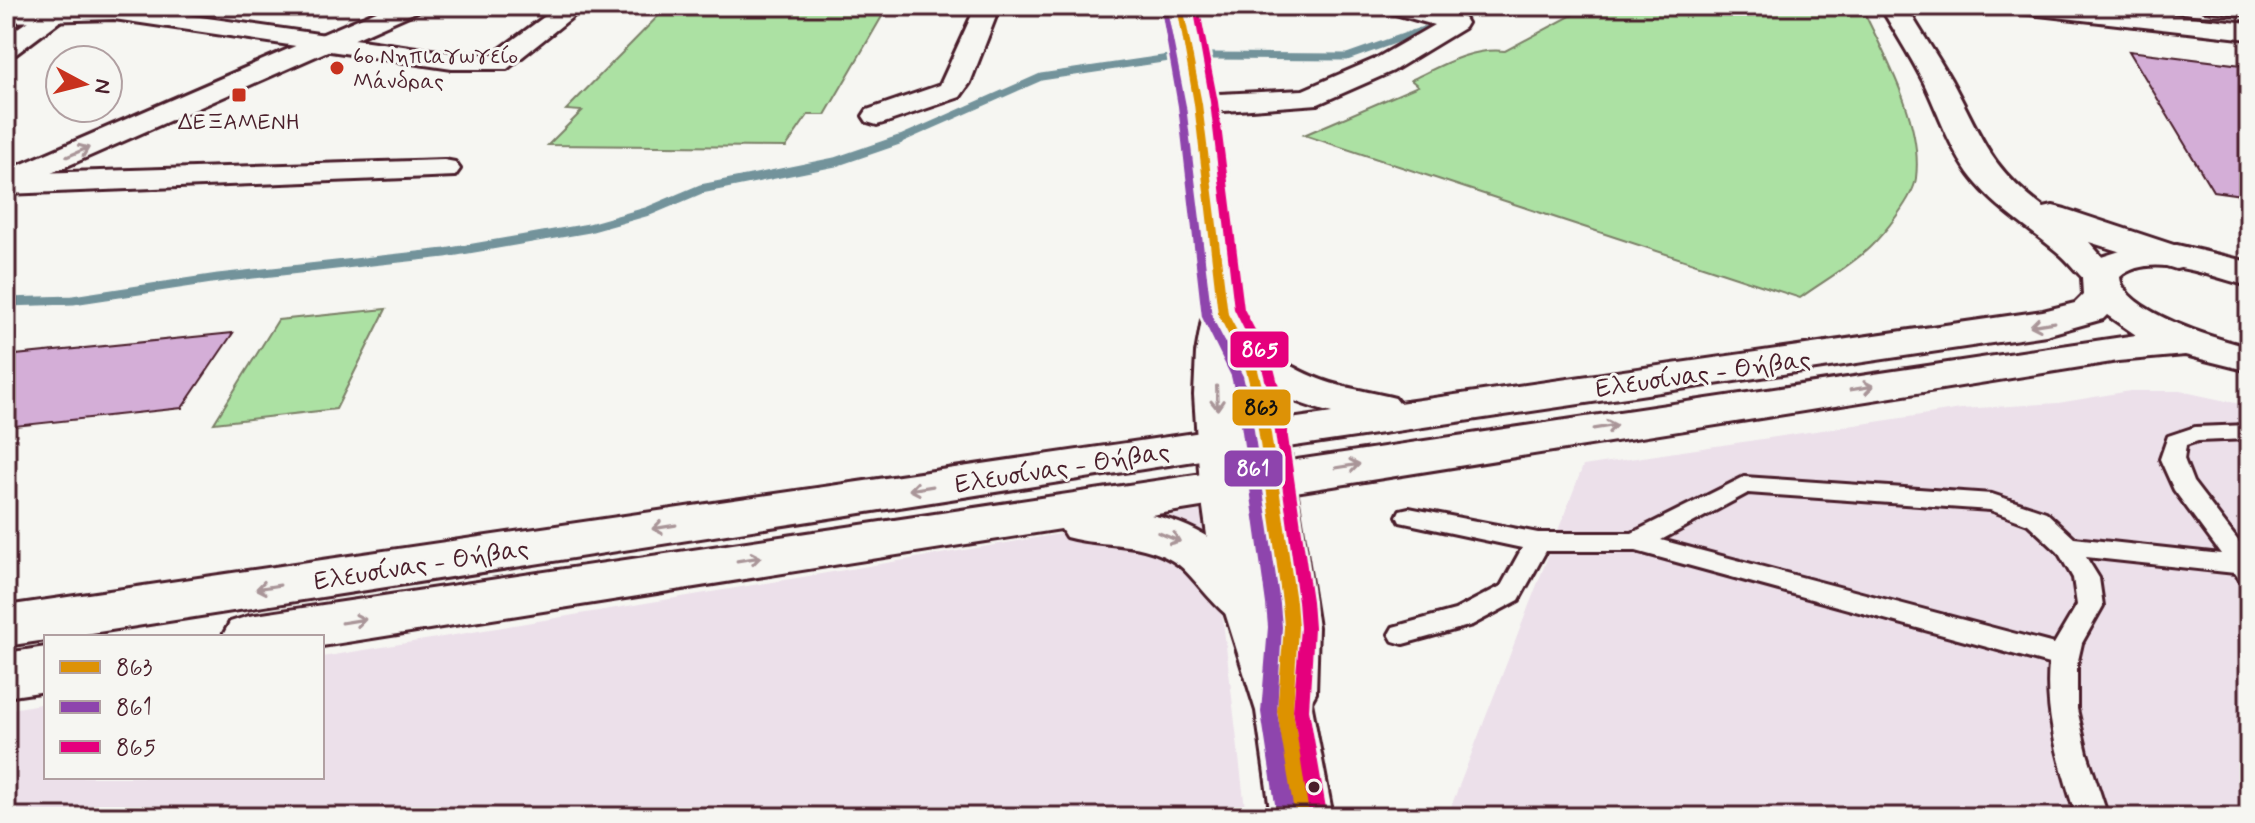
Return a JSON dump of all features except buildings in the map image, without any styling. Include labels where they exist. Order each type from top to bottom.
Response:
[{"type":"main road","points":[[6,184],[409,6]]},
{"type":"main road","points":[[1180,6],[1198,104],[1223,314],[1217,353],[1291,627],[1285,711]]},
{"type":"main road","points":[[1893,6],[1937,81],[1971,152],[2000,188],[2078,249],[2102,282]]},
{"type":"main road","points":[[6,48],[62,10]]},
{"type":"main road","points":[[2000,188],[2087,230],[2176,258]]},
{"type":"main road","name":"Ελευσίνας - Θήβας","points":[[262,635],[952,527],[1495,404],[2072,318],[2089,311],[2102,297],[2105,268],[2115,261],[2131,257],[2176,258],[2245,273]]},
{"type":"main road","name":"Ελευσίνας - Θήβας","points":[[2102,282],[2113,301],[2131,316],[2226,355]]},
{"type":"main road","points":[[1223,314],[1252,370],[1238,571],[1285,711],[1302,817]]},
{"type":"main road","points":[[1246,354],[1264,368],[1309,393],[1351,404],[1388,407],[1495,404]]},
{"type":"main road","name":"Ελευσίνας - Θήβας","points":[[6,626],[1245,461],[2087,354],[2226,355]]},
{"type":"main road","points":[[952,527],[1093,525],[1155,532],[1201,554],[1224,573],[1247,605]]},
{"type":"main road","points":[[6,675],[44,669]]},
{"type":"street","points":[[6,15],[62,10],[114,12],[322,44],[452,61],[498,63],[574,6]]},
{"type":"street","points":[[877,116],[950,91],[988,6]]},
{"type":"street","points":[[1198,104],[1308,98],[1384,65],[1455,23],[1394,6]]},
{"type":"street","points":[[2021,6],[2205,13],[2246,25]]},
{"type":"street","points":[[6,184],[444,169]]},
{"type":"lane","points":[[2246,569],[2182,484],[2172,459],[2176,441],[2195,434],[2249,432]]},
{"type":"lane","points":[[1636,542],[1712,499],[1744,485],[1992,502],[2037,518],[2067,546],[2086,578],[2090,606],[2068,642],[2061,681],[2068,742],[2092,817]]},
{"type":"lane","points":[[1409,516],[1538,542],[1636,542],[2065,658]]},
{"type":"lane","points":[[1403,634],[1463,618],[1510,593],[1538,542]]},
{"type":"lane","points":[[2067,546],[2246,569]]},
{"type":"shaded area","points":[[2086,6],[2249,6],[2249,16],[2186,14]]},
{"type":"shaded area","points":[[2130,391],[2180,391],[2249,406],[2249,817],[1447,817],[1583,466],[1961,409],[2058,403]]},
{"type":"shaded area","points":[[1210,509],[1246,817],[6,817],[6,710],[44,703],[44,779],[324,779],[324,657]]},
{"type":"green space","points":[[668,6],[888,6],[825,115],[808,115],[786,147],[548,145],[582,111],[566,110]]},
{"type":"green space","points":[[1589,6],[1861,6],[1891,68],[1914,135],[1916,178],[1904,205],[1869,248],[1800,298],[1304,135],[1418,86],[1411,80],[1446,63],[1469,54],[1505,51]]},
{"type":"green space","points":[[386,309],[336,409],[214,423],[278,320]]},
{"type":"waterway","points":[[1209,56],[1347,57],[1491,6]]},
{"type":"waterway","points":[[897,141],[1041,77],[1176,57]]},
{"type":"waterway","points":[[6,302],[73,300],[218,278],[445,253],[589,228],[649,211],[701,189],[835,162],[897,141]]},
{"type":"transit line","name":"863","points":[[1180,6],[1198,104],[1223,314],[1252,370],[1261,407],[1289,602],[1291,627],[1285,711],[1302,817]]},
{"type":"transit line","name":"865","points":[[1196,6],[1214,102],[1239,309],[1267,364],[1277,403],[1305,601],[1307,628],[1301,710],[1318,814]]},
{"type":"transit line","name":"861","points":[[1164,9],[1182,106],[1207,317],[1237,376],[1245,410],[1273,604],[1275,627],[1269,712],[1286,817]]},
{"type":"place","name":"6ο Νηπιαγωγείο Μάνδρας","points":[[337,68]]},
{"type":"place","name":"ΔΕΞΑΜΕΝΗ","points":[[239,95]]}]
